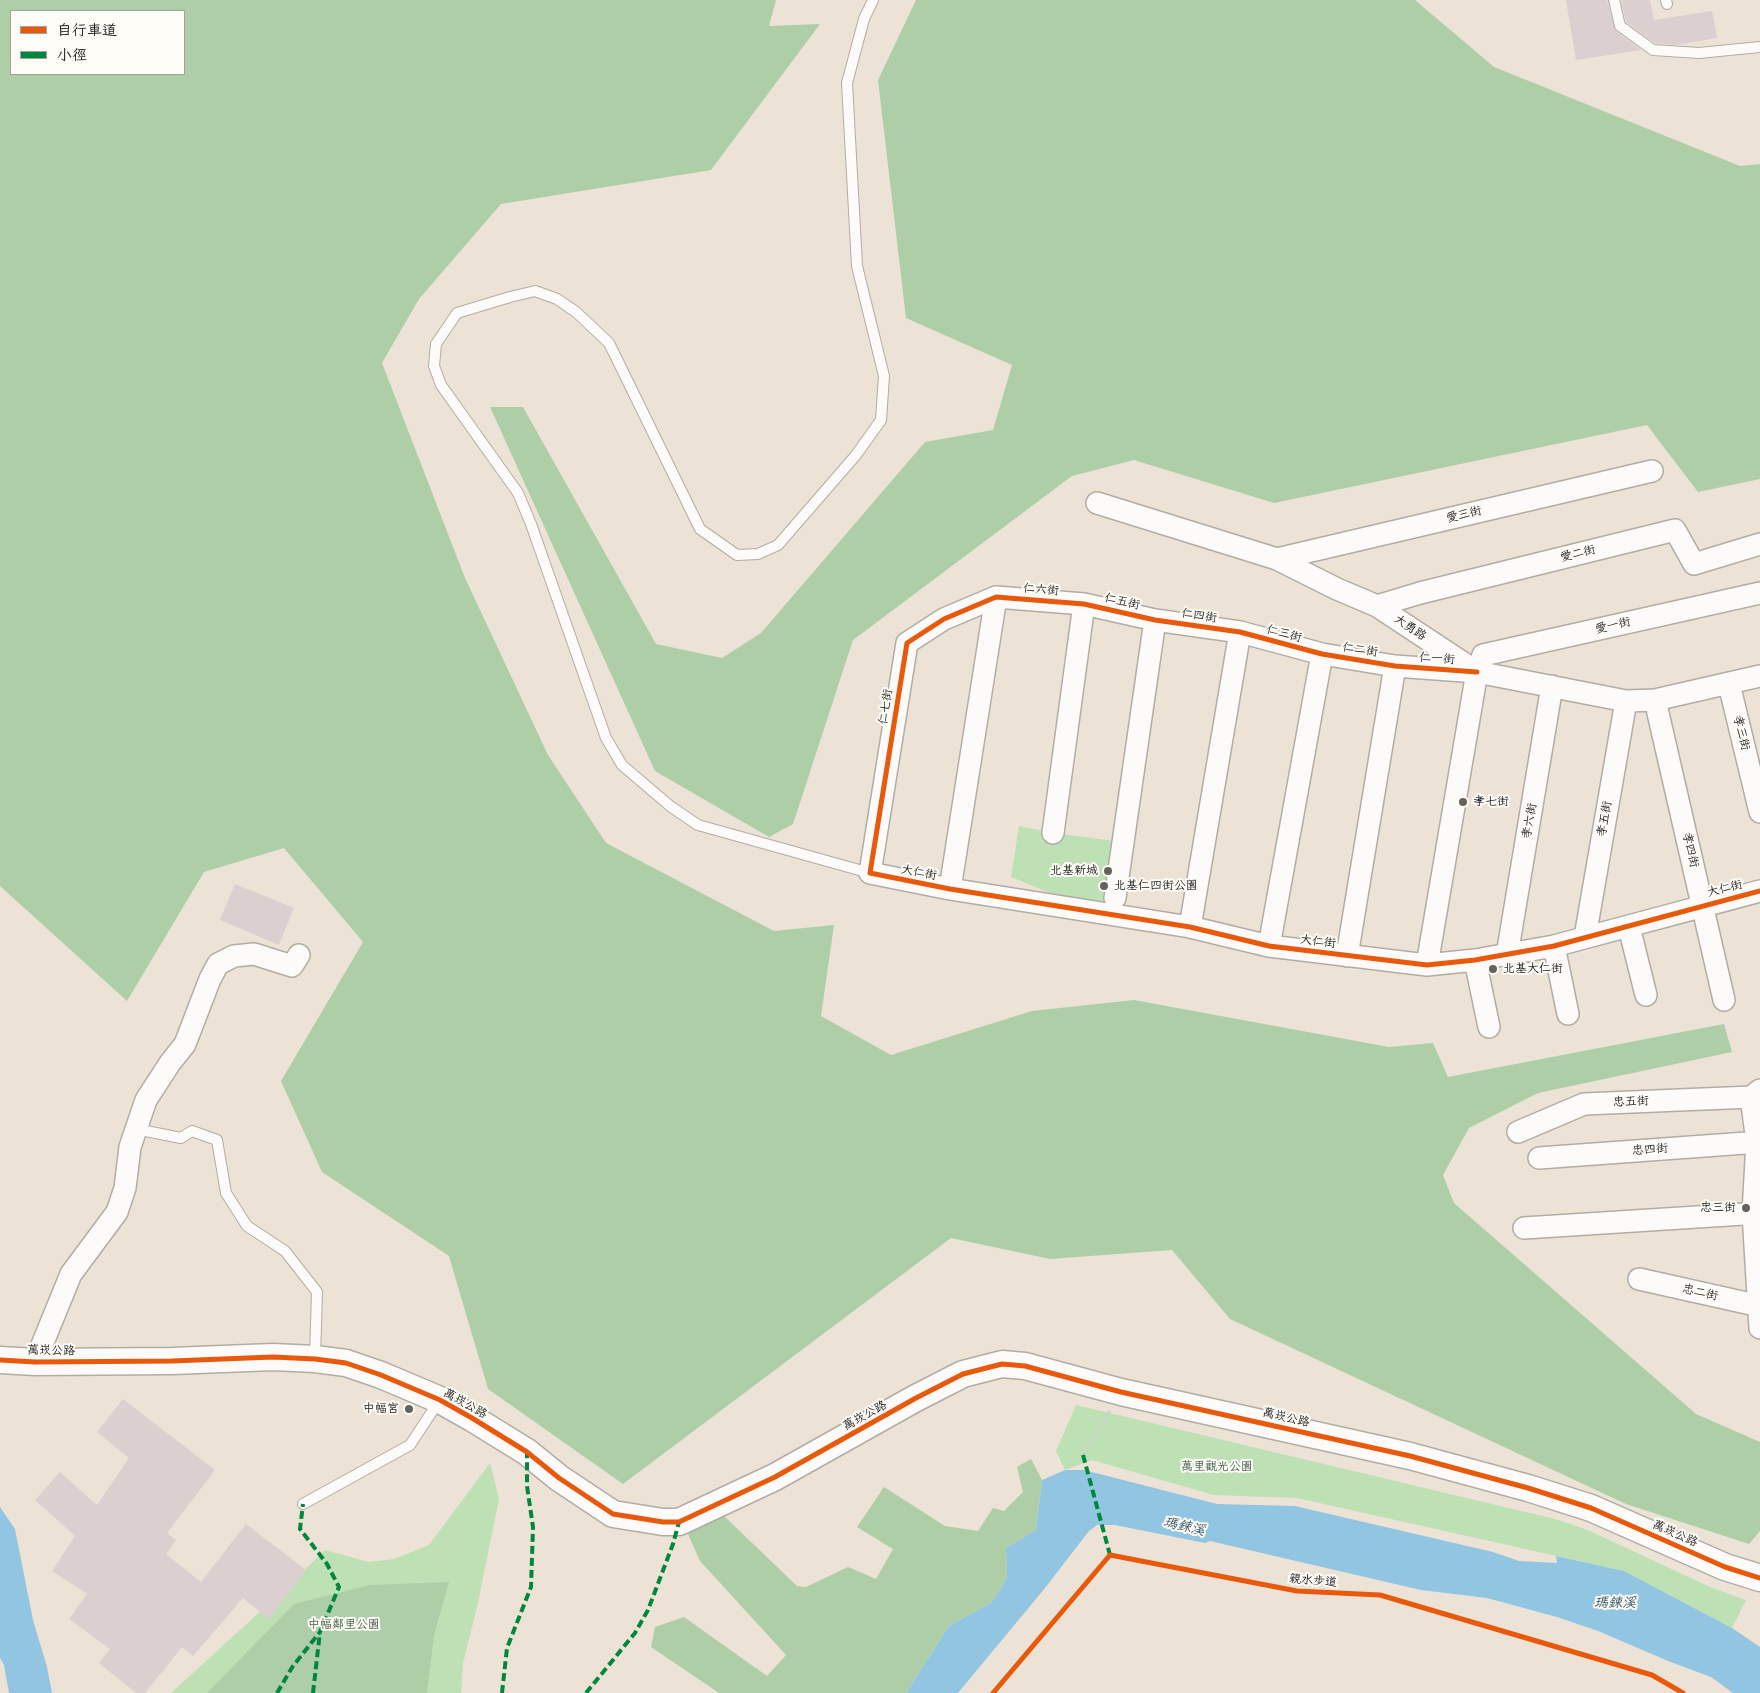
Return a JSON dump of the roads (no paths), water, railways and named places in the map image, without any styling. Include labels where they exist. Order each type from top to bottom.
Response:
[{"type":"street","name":"愛三街","points":[[1277,559],[1652,471]]},
{"type":"street","name":"大勇路","points":[[1097,503],[1277,559],[1337,589],[1377,606],[1477,672],[1626,701],[1655,700],[1760,676]]},
{"type":"street","name":"愛二街","points":[[1377,606],[1420,593],[1675,530],[1694,564],[1760,544]]},
{"type":"street","name":"愛一街","points":[[1477,672],[1484,655],[1760,593]]},
{"type":"street","name":"仁七街","points":[[870,874],[907,643],[944,619],[996,597]]},
{"type":"street","points":[[950,889],[996,597]]},
{"type":"street","name":"仁六街","points":[[996,597],[1084,604]]},
{"type":"street","points":[[1053,833],[1084,604]]},
{"type":"street","name":"仁五街","points":[[1084,604],[1155,620]]},
{"type":"street","points":[[1116,898],[1155,620]]},
{"type":"street","name":"仁四街","points":[[1155,620],[1240,632]]},
{"type":"street","points":[[1190,927],[1240,632]]},
{"type":"street","name":"仁三街","points":[[1240,632],[1322,654]]},
{"type":"street","points":[[1269,946],[1322,654]]},
{"type":"street","name":"仁二街","points":[[1322,654],[1396,666]]},
{"type":"street","name":"仁一街","points":[[1396,666],[1477,672]]},
{"type":"street","points":[[1347,956],[1396,666]]},
{"type":"street","points":[[1427,965],[1477,672]]},
{"type":"street","name":"孝三街","points":[[1729,684],[1760,812]]},
{"type":"street","name":"孝六街","points":[[1507,955],[1552,686]]},
{"type":"street","name":"孝四街","points":[[1655,700],[1724,1000]]},
{"type":"street","name":"孝五街","points":[[1585,937],[1626,701]]},
{"type":"street","name":"大仁街","points":[[870,874],[950,889],[1190,927],[1269,946],[1427,965],[1475,960],[1554,946],[1760,891]]},
{"type":"street","points":[[1629,927],[1646,995]]},
{"type":"street","points":[[1554,946],[1568,1014]]},
{"type":"street","points":[[35,1362],[71,1274],[117,1212],[125,1188],[130,1147],[146,1100],[185,1044],[210,979],[218,964],[234,956],[254,954],[292,966],[300,955]]},
{"type":"street","points":[[1475,960],[1489,1026]]},
{"type":"street","points":[[1755,1094],[1758,1142],[1756,1213],[1760,1328]]},
{"type":"street","name":"忠五街","points":[[1518,1132],[1584,1104],[1755,1094]]},
{"type":"street","name":"忠四街","points":[[1539,1158],[1758,1142]]},
{"type":"street","points":[[1524,1228],[1756,1213]]},
{"type":"street","name":"忠二街","points":[[1639,1279],[1759,1306]]},
{"type":"street","name":"萬崁公路","points":[[0,1360],[35,1362],[172,1361],[273,1357],[346,1363],[381,1375],[440,1400],[527,1452],[558,1478],[613,1514],[662,1522],[679,1522],[775,1477],[916,1398],[963,1374],[1002,1364],[1025,1366],[1121,1392],[1410,1456],[1528,1488],[1591,1508],[1725,1567],[1760,1578]]},
{"type":"lane","points":[[870,874],[698,825],[670,806],[622,765],[606,738],[518,493],[441,386],[434,366],[436,344],[457,313],[535,291],[557,299],[576,312],[609,343],[700,529],[737,555],[758,554],[778,545],[856,455],[881,420],[884,376],[857,266],[847,83],[864,19],[873,0]]},
{"type":"lane","points":[[1614,0],[1620,26],[1652,50],[1700,53],[1760,47]]},
{"type":"lane","points":[[136,1129],[181,1138],[192,1131],[217,1140],[226,1193],[247,1226],[285,1251],[317,1292],[315,1359]]},
{"type":"lane","points":[[304,1504],[410,1445],[440,1400]]},
{"type":"water","name":"瑪鋉溪","points":[[1065,1470],[1084,1470],[1217,1504],[1295,1506],[1493,1552],[1519,1561],[1557,1563],[1556,1556],[1624,1571],[1732,1628],[1760,1647],[1760,1693],[1733,1693],[1711,1677],[1598,1631],[1557,1617],[1487,1598],[1421,1590],[1210,1541],[1205,1543],[1115,1525],[1097,1525],[1089,1531],[1045,1588],[958,1693],[906,1693],[949,1626],[992,1602],[1007,1578],[1006,1548],[1036,1530],[1042,1480]]},
{"type":"water","points":[[0,1507],[15,1529],[33,1620],[47,1667],[52,1693],[9,1693],[4,1665],[0,1658]]},
{"type":"place","name":"孝七街","points":[[1463,802]]},
{"type":"place","name":"北基新城","points":[[1108,871]]},
{"type":"place","name":"北基仁四街公園","points":[[1104,886]]},
{"type":"place","name":"北基大仁街","points":[[1493,969]]},
{"type":"place","name":"忠三街","points":[[1746,1208]]},
{"type":"place","name":"中幅宮","points":[[409,1409]]},
{"type":"park label","name":"萬里觀光公園","points":[[1217,1467]]},
{"type":"park label","name":"中幅鄰里公園","points":[[344,1625]]}]
